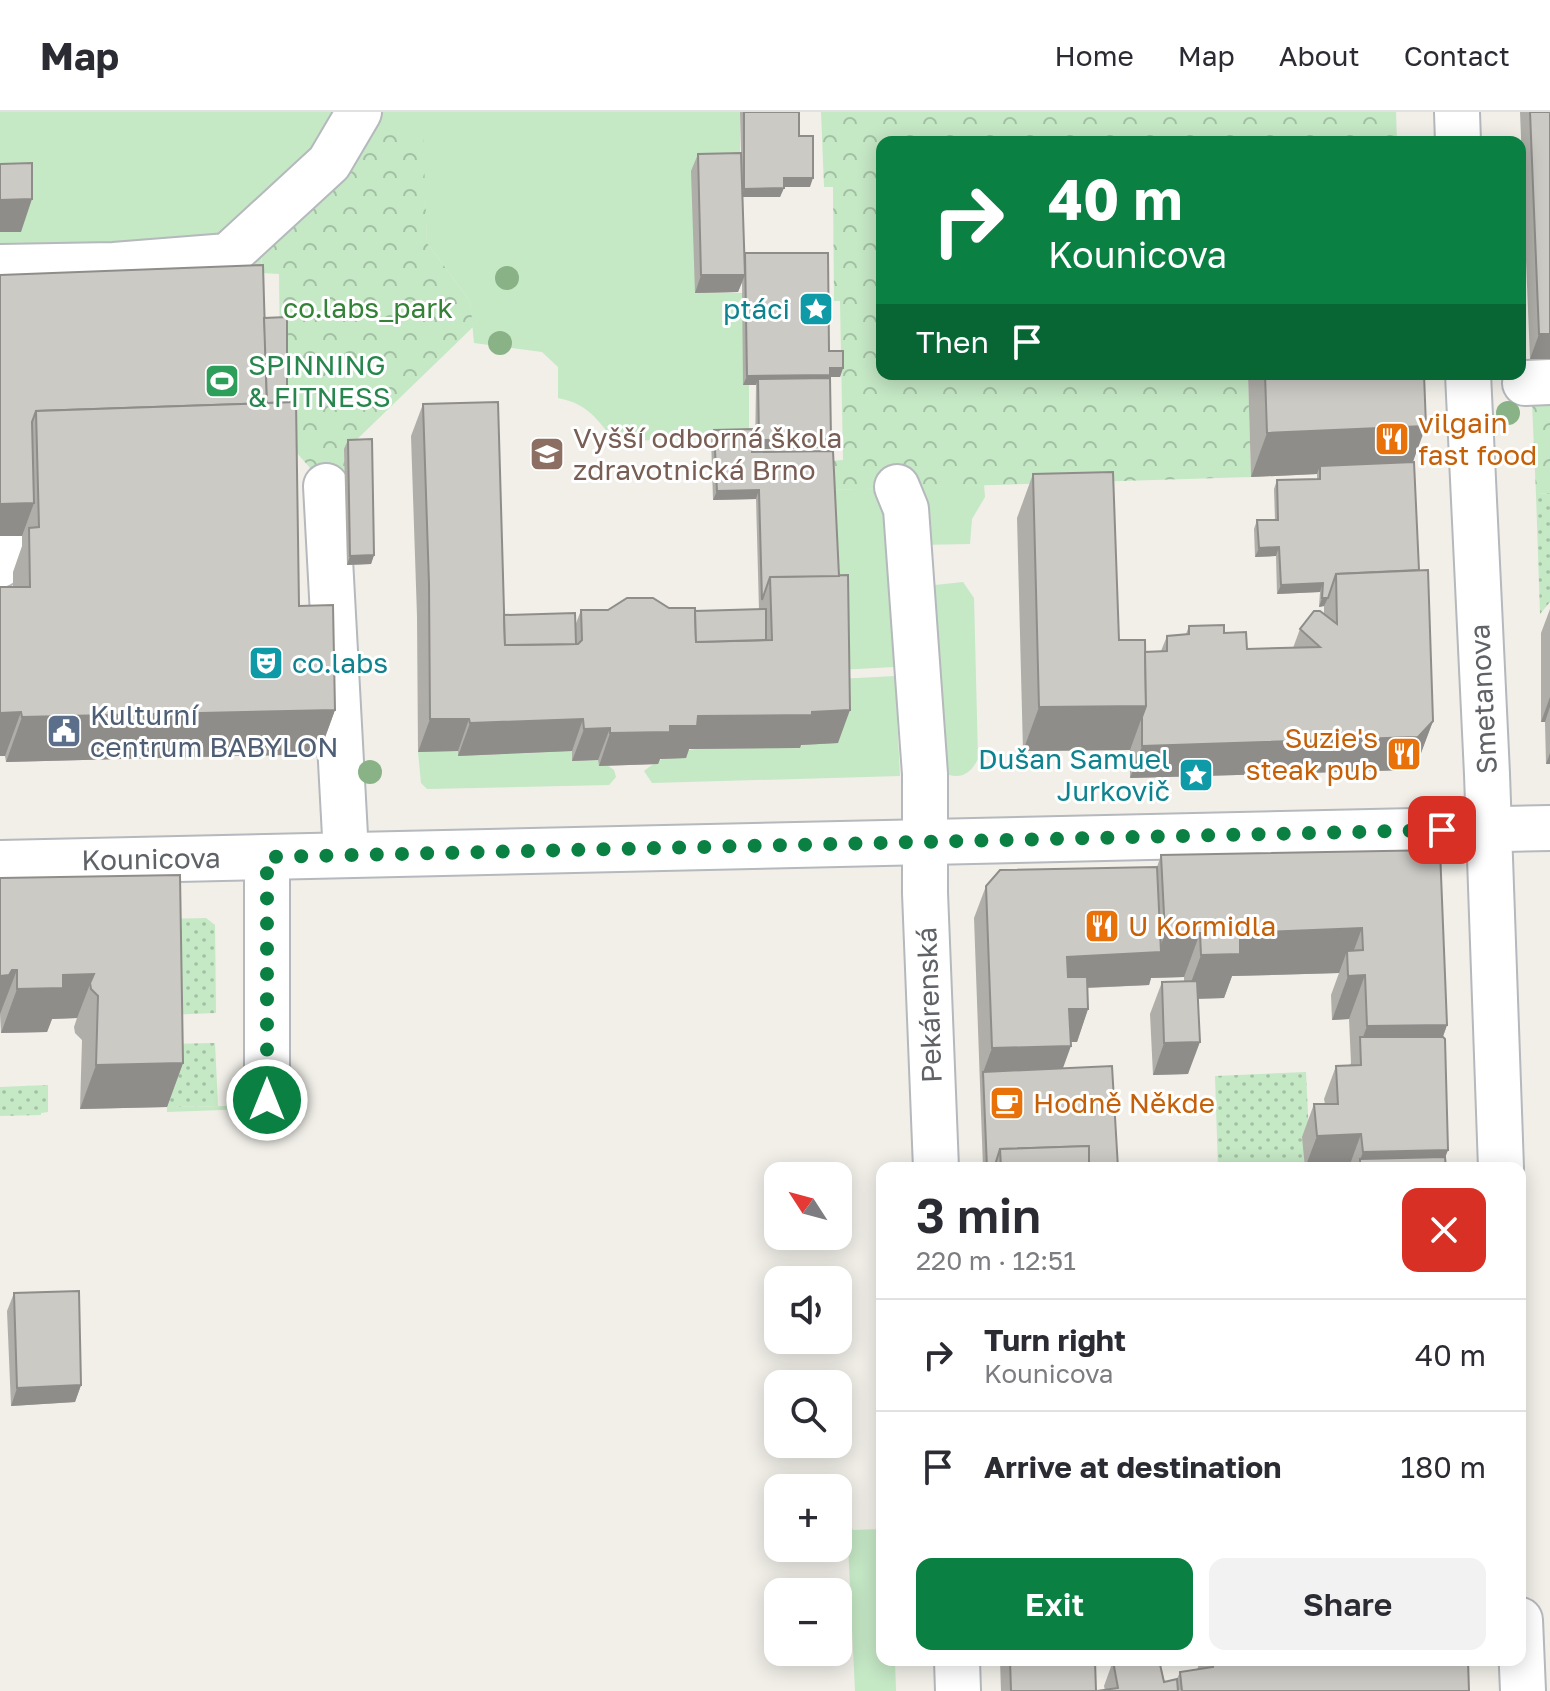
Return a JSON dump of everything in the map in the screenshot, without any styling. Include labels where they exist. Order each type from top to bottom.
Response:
[{"type":"street","points":[[1,281],[114,265],[228,256],[329,163],[359,112]]},
{"type":"street","points":[[1457,112],[1458,136]]},
{"type":"street","name":"Smetanova","points":[[1468,380],[1501,1162]]},
{"type":"street","points":[[326,486],[346,854]]},
{"type":"street","name":"Pekárenská","points":[[897,487],[906,509],[925,774],[924,841],[936,1162]]},
{"type":"street","name":"Kounicova","points":[[0,863],[1550,828]]},
{"type":"street","points":[[267,857],[267,1100]]},
{"type":"street","points":[[957,1666],[958,1691]]},
{"type":"street","points":[[1522,1666],[1523,1691]]},
{"type":"green space","points":[[0,112],[740,112],[740,171],[695,292],[743,293],[743,385],[749,385],[749,438],[615,441],[585,408],[558,398],[558,367],[542,352],[474,343],[470,301],[427,243],[422,133],[261,230],[262,297],[0,307]]},
{"type":"green space","points":[[821,112],[1396,112],[1397,136],[876,136],[876,380],[1248,380],[1251,477],[831,490],[830,461],[843,460],[840,301],[834,301],[833,187],[824,187]]},
{"type":"green space","name":"co.labs_park","points":[[423,133],[427,243],[470,301],[473,327],[347,449],[345,485],[326,486],[281,435],[279,274],[262,273],[261,230],[322,191],[376,136]]},
{"type":"green space","points":[[1532,403],[1550,403],[1550,493],[1536,494]]},
{"type":"green space","points":[[984,485],[985,497],[972,519],[970,544],[918,545],[913,487]]},
{"type":"green space","points":[[883,488],[894,667],[838,670],[831,490]]},
{"type":"green space","points":[[1550,493],[1550,602],[1540,614],[1536,494]]},
{"type":"green space","points":[[963,582],[974,598],[978,759],[970,770],[956,776],[939,770],[925,592],[935,585]]},
{"type":"green space","points":[[895,676],[900,776],[652,783],[644,771],[679,752],[699,748],[800,748],[838,679]]},
{"type":"green space","points":[[458,751],[459,756],[572,751],[572,761],[598,760],[599,765],[607,765],[614,770],[616,777],[609,785],[427,789],[421,783],[418,752]]},
{"type":"green space","points":[[206,918],[215,925],[216,1013],[166,1015],[164,919]]},
{"type":"green space","points":[[215,1043],[218,1106],[167,1107],[167,1044]]},
{"type":"green space","points":[[1306,1072],[1309,1136],[1306,1162],[1218,1162],[1215,1076]]},
{"type":"green space","points":[[48,1085],[48,1112],[41,1115],[0,1116],[0,1087]]},
{"type":"green space","points":[[281,1105],[280,1108],[167,1112],[167,1107]]},
{"type":"green space","points":[[852,1528],[876,1529],[876,1666],[895,1666],[896,1691],[855,1691],[850,1578]]},
{"type":"building","points":[[744,112],[799,112],[799,136],[813,136],[813,178],[784,178],[784,188],[744,189]]},
{"type":"building","points":[[1530,112],[1550,112],[1550,334],[1539,334]]},
{"type":"building","points":[[741,153],[745,275],[701,275],[698,154]]},
{"type":"building","points":[[32,163],[32,199],[0,200],[0,164]]},
{"type":"building","points":[[745,253],[828,253],[829,351],[843,351],[843,368],[830,368],[830,375],[747,376]]},
{"type":"building","points":[[263,265],[267,403],[36,411],[32,422],[34,503],[0,504],[0,275]]},
{"type":"building","points":[[287,317],[287,402],[267,403],[264,318]]},
{"type":"building","points":[[830,378],[831,439],[759,440],[758,379]]},
{"type":"building","points":[[1265,380],[1424,380],[1426,426],[1267,433]]},
{"type":"building","points":[[296,402],[299,606],[333,605],[335,710],[22,717],[21,712],[0,713],[0,587],[30,587],[29,528],[39,527],[36,411]]},
{"type":"building","points":[[498,402],[505,645],[578,644],[582,640],[581,610],[608,610],[627,598],[653,598],[669,608],[695,608],[696,642],[772,640],[770,577],[848,575],[850,710],[812,712],[812,715],[698,716],[697,726],[670,726],[670,732],[610,733],[610,728],[584,729],[583,719],[470,723],[469,719],[430,719],[423,404]]},
{"type":"building","points":[[752,429],[752,452],[833,451],[839,576],[770,577],[762,600],[759,490],[717,491],[714,430]]},
{"type":"building","points":[[372,439],[374,555],[350,556],[348,440]]},
{"type":"building","points":[[1414,462],[1419,570],[1336,574],[1328,598],[1322,598],[1323,583],[1281,585],[1279,547],[1259,548],[1257,520],[1278,520],[1277,480],[1320,479],[1320,466]]},
{"type":"building","points":[[1113,472],[1119,640],[1145,640],[1146,706],[1039,707],[1033,474]]},
{"type":"building","points":[[1428,570],[1433,721],[1418,737],[1142,746],[1142,717],[1146,706],[1145,652],[1167,651],[1167,636],[1189,634],[1189,626],[1224,625],[1224,633],[1246,632],[1247,649],[1320,647],[1300,629],[1314,611],[1320,611],[1337,624],[1336,574]]},
{"type":"building","points":[[766,609],[766,640],[696,642],[695,611]]},
{"type":"building","points":[[575,613],[576,644],[505,645],[504,615]]},
{"type":"building","points":[[1440,850],[1447,1025],[1367,1026],[1365,975],[1348,976],[1347,951],[1363,950],[1362,928],[1240,933],[1240,954],[1201,955],[1200,933],[1165,934],[1161,855]]},
{"type":"building","points":[[1157,867],[1161,952],[1067,957],[1068,977],[1087,977],[1088,1009],[1069,1009],[1071,1046],[992,1048],[986,886],[1000,870]]},
{"type":"building","points":[[180,875],[183,1063],[96,1065],[98,996],[90,983],[94,974],[63,975],[63,988],[17,989],[17,970],[0,976],[0,878]]},
{"type":"building","points":[[1197,981],[1200,1042],[1164,1043],[1162,982]]},
{"type":"building","points":[[1360,1037],[1445,1039],[1448,1150],[1363,1152],[1361,1134],[1317,1136],[1314,1104],[1338,1104],[1336,1066],[1361,1065]]},
{"type":"building","points":[[1112,1066],[1118,1162],[1089,1162],[1089,1146],[1000,1149],[996,1162],[987,1162],[983,1072]]},
{"type":"building","points":[[1089,1146],[1089,1162],[1001,1162],[1000,1149]]},
{"type":"building","points":[[1445,1157],[1445,1162],[1360,1162],[1360,1159]]},
{"type":"building","points":[[79,1291],[81,1385],[17,1388],[14,1293]]},
{"type":"building","points":[[1010,1666],[1095,1666],[1096,1691],[1011,1691]]},
{"type":"building","points":[[1114,1666],[1160,1666],[1164,1682],[1177,1679],[1178,1691],[1097,1691],[1118,1688]]},
{"type":"building","points":[[1468,1666],[1469,1691],[1182,1691],[1180,1672],[1213,1667]]},
{"type":"place","name":"ptáci","points":[[816,309]]},
{"type":"place","name":"SPINNING & FITNESS","points":[[222,381]]},
{"type":"place","name":"vilgain fast food","points":[[1392,439]]},
{"type":"place","name":"Vyšší odborná škola zdravotnická Brno","points":[[547,454]]},
{"type":"place","name":"co.labs","points":[[266,663]]},
{"type":"place","name":"Kulturní centrum BABYLON","points":[[64,731]]},
{"type":"place","name":"Suzie's steak pub","points":[[1404,754]]},
{"type":"place","name":"Dušan Samuel Jurkovič","points":[[1196,775]]},
{"type":"place","name":"U Kormidla","points":[[1102,926]]},
{"type":"place","name":"Hodně Někde","points":[[1007,1103]]},
{"type":"route","points":[[267,1100],[267,857],[1442,830]]}]
